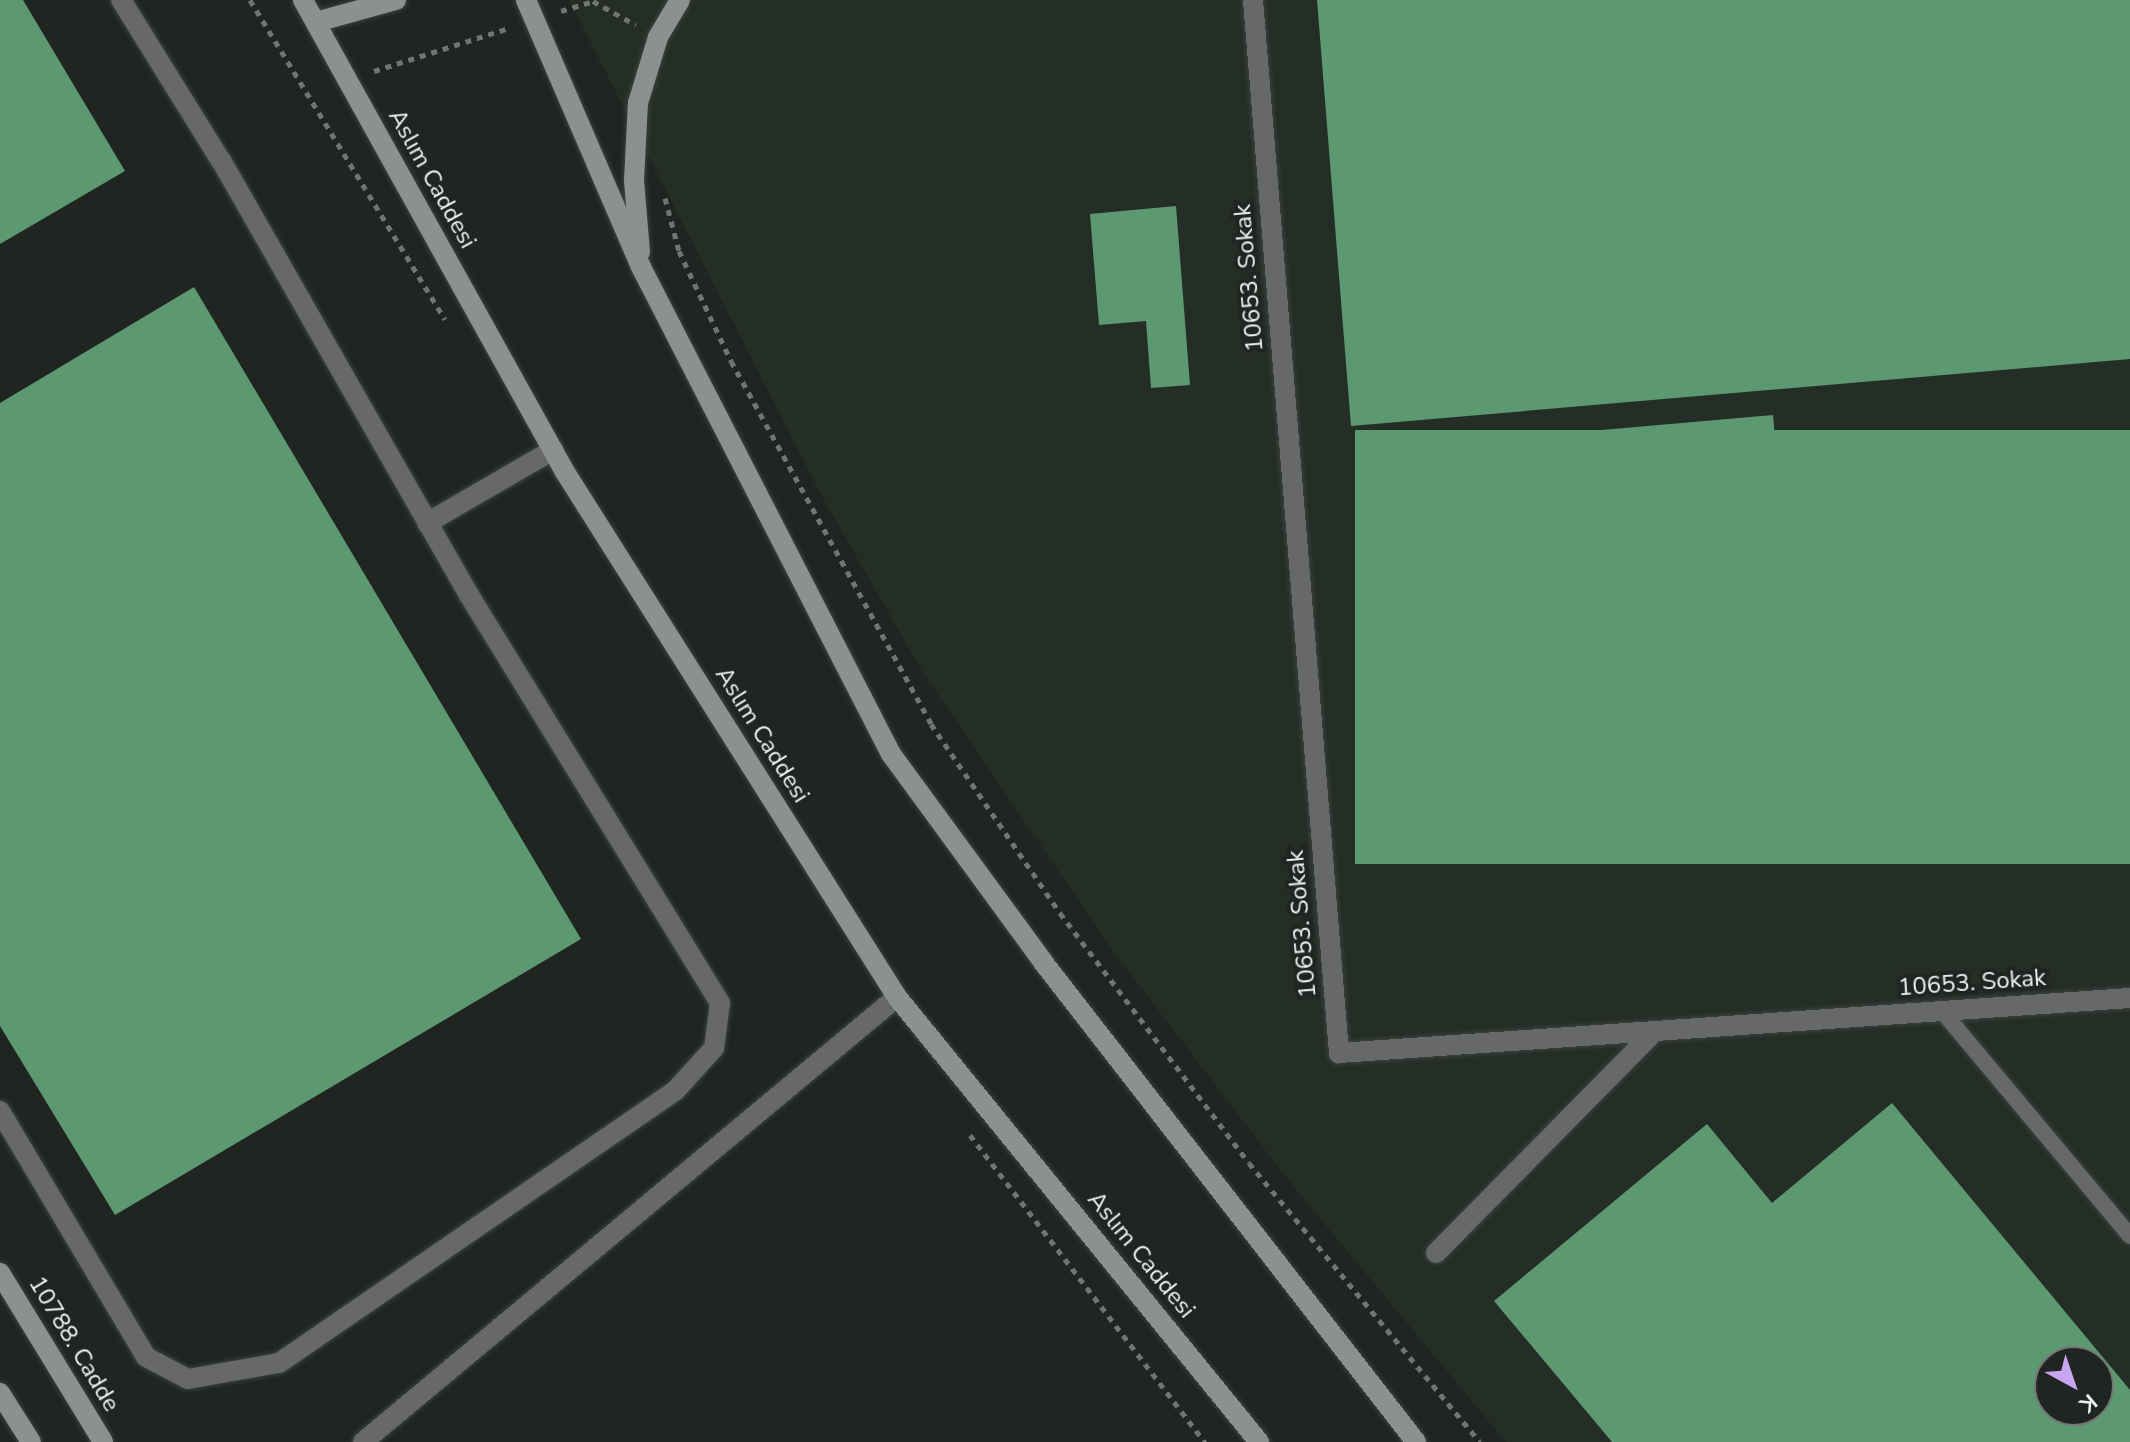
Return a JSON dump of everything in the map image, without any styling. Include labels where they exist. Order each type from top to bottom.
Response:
[{"type":"main road","name":"Aslım Caddesi","points":[[303,0],[553,450],[897,997],[1259,1442]]},
{"type":"main road","points":[[316,22],[396,0]]},
{"type":"main road","points":[[641,267],[635,140],[638,103],[658,37],[680,0]]},
{"type":"main road","points":[[530,10],[641,267],[891,754],[1062,988],[1416,1442]]},
{"type":"main road","name":"10788. Cadde","points":[[0,1273],[103,1442]]},
{"type":"main road","points":[[0,1393],[31,1442]]},
{"type":"street","points":[[0,1111],[146,1357],[188,1379],[279,1363],[675,1091],[714,1048],[720,1003],[427,523],[221,161],[121,0]]},
{"type":"street","name":"10653. Sokak","points":[[1253,0],[1339,1053],[2130,998]]},
{"type":"street","points":[[427,523],[553,450]]},
{"type":"street","points":[[363,1442],[897,997]]},
{"type":"street","points":[[1436,1253],[1654,1032]]},
{"type":"lane","points":[[1942,1011],[2130,1236]]},
{"type":"path","points":[[306,94],[530,10],[592,1],[658,37]]},
{"type":"path","points":[[662,184],[679,251],[731,361],[931,724],[1060,913],[1249,1163],[1480,1442]]},
{"type":"shaded area","points":[[569,0],[2130,0],[2130,1442],[1506,1442],[1289,1181],[1113,951],[922,671],[820,493]]},
{"type":"building","points":[[0,0],[23,0],[125,171],[0,244]]},
{"type":"building","points":[[1317,0],[2130,0],[2130,359],[1351,426]]},
{"type":"building","points":[[1176,206],[1190,385],[1151,388],[1146,321],[1099,325],[1090,214]]},
{"type":"building","points":[[194,287],[581,939],[115,1215],[0,1026],[0,403]]},
{"type":"building","points":[[1773,415],[1776,452],[1568,470],[1565,433]]},
{"type":"building","points":[[1355,430],[2130,430],[2130,864],[1355,864]]},
{"type":"building","points":[[1892,1103],[2094,1346],[2034,1346],[2034,1426],[2114,1426],[2114,1371],[2130,1390],[2130,1442],[1612,1442],[1494,1301],[1707,1124],[1772,1203]]}]
